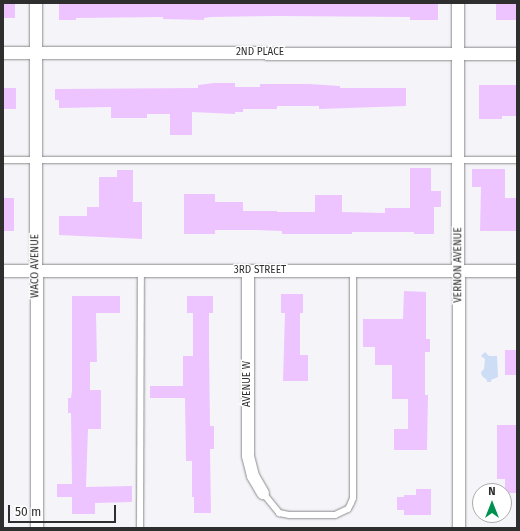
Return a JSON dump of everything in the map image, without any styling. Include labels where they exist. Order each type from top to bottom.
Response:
[{"type":"street","name":"WACO AVENUE","points":[[36,3],[37,528]]},
{"type":"street","name":"VERNON AVENUE","points":[[458,3],[459,528]]},
{"type":"street","name":"2ND PLACE","points":[[3,53],[517,54]]},
{"type":"street","name":"3RD STREET","points":[[3,271],[517,271]]},
{"type":"street","name":"AVENUE W","points":[[248,271],[248,456],[253,476],[263,493]]},
{"type":"lane","points":[[3,160],[517,160]]},
{"type":"lane","points":[[140,528],[141,271]]},
{"type":"lane","points":[[263,493],[279,513],[289,515],[335,515],[342,513],[353,498],[353,271]]},
{"type":"water","points":[[485,352],[489,356],[497,356],[498,377],[491,380],[491,382],[487,382],[487,380],[482,376],[481,372],[484,369],[485,359],[481,356]]},
{"type":"building","points":[[3,3],[15,3],[15,18],[3,18]]},
{"type":"building","points":[[59,3],[438,3],[438,20],[410,20],[410,17],[278,16],[211,17],[204,18],[204,20],[163,19],[163,17],[76,18],[76,20],[59,20]]},
{"type":"building","points":[[496,3],[517,3],[517,20],[496,20]]},
{"type":"building","points":[[235,83],[235,87],[260,87],[260,84],[309,84],[340,86],[340,88],[406,88],[406,106],[319,109],[319,106],[277,106],[277,109],[243,109],[243,112],[235,112],[235,114],[192,112],[192,135],[170,135],[170,114],[147,114],[147,118],[111,118],[111,107],[59,108],[59,100],[55,100],[55,89],[198,88],[198,85]]},
{"type":"building","points":[[479,85],[517,85],[517,116],[502,116],[502,119],[479,119]]},
{"type":"building","points":[[3,88],[16,88],[16,109],[3,109]]},
{"type":"building","points":[[410,168],[431,168],[431,191],[441,191],[441,207],[434,207],[434,234],[414,234],[414,232],[352,232],[352,234],[282,234],[282,231],[215,230],[215,234],[184,234],[184,194],[215,194],[215,202],[243,202],[243,211],[315,212],[315,195],[342,195],[342,212],[385,213],[385,208],[410,208]]},
{"type":"building","points":[[472,169],[505,169],[505,198],[517,198],[517,231],[480,231],[481,187],[472,187]]},
{"type":"building","points":[[117,170],[133,170],[133,202],[142,202],[142,239],[59,235],[59,216],[87,216],[87,207],[99,207],[99,177],[117,177]]},
{"type":"building","points":[[3,198],[14,198],[14,231],[3,231]]},
{"type":"building","points":[[404,291],[426,292],[426,339],[430,339],[430,352],[425,352],[425,395],[428,395],[427,450],[394,450],[394,429],[408,429],[408,399],[392,399],[392,365],[375,365],[375,347],[363,347],[363,319],[403,319]]},
{"type":"building","points":[[281,294],[303,294],[303,313],[300,313],[300,355],[308,355],[308,381],[283,381],[285,313],[281,313]]},
{"type":"building","points":[[72,296],[120,296],[120,313],[96,313],[97,362],[90,362],[90,390],[101,390],[101,429],[88,429],[86,487],[132,486],[132,502],[95,503],[95,514],[72,514],[72,497],[57,497],[57,484],[72,484],[71,413],[68,413],[68,398],[71,398],[72,390]]},
{"type":"building","points":[[187,296],[213,296],[213,313],[209,313],[210,426],[214,426],[214,449],[210,449],[211,513],[194,513],[194,497],[192,497],[192,461],[186,461],[185,398],[150,398],[150,386],[183,386],[183,356],[193,356],[193,313],[187,313]]},
{"type":"building","points":[[505,350],[517,350],[517,375],[505,375]]},
{"type":"building","points":[[497,425],[517,425],[517,493],[512,493],[512,483],[505,483],[505,479],[497,479]]},
{"type":"building","points":[[416,489],[431,489],[431,515],[404,515],[404,510],[397,510],[397,497],[404,497],[404,495],[416,495]]}]
